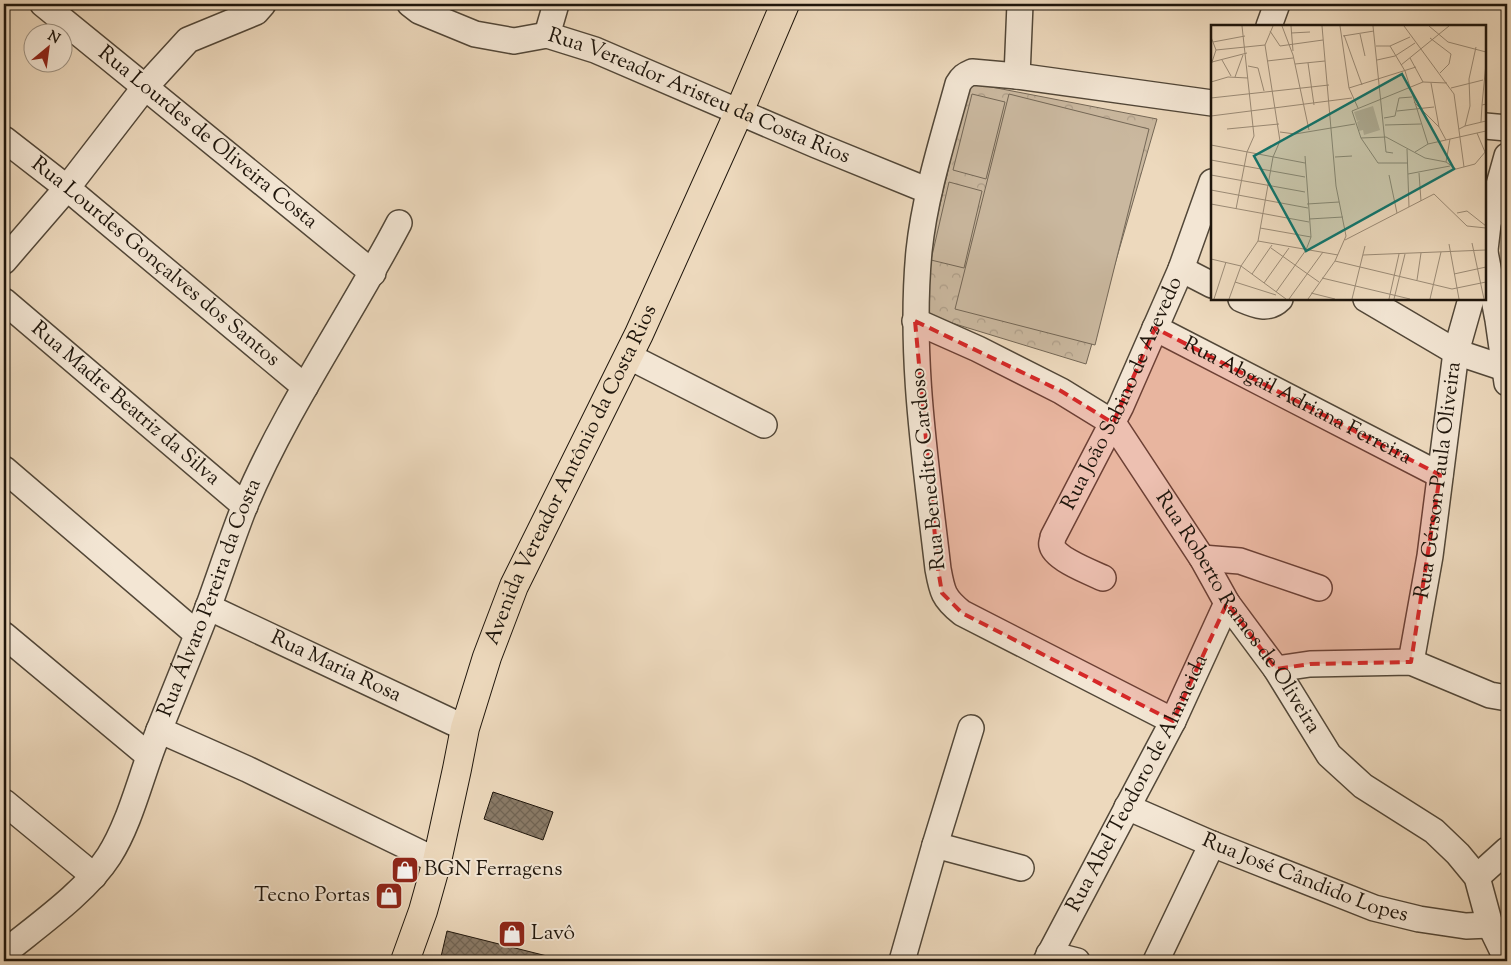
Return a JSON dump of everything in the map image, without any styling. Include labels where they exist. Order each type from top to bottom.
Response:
[{"type":"main road","name":"Avenida Vereador Antônio da Costa Rios","points":[[404,961],[423,911],[437,861],[464,728],[486,657],[514,586],[628,356],[739,112],[785,4]]},
{"type":"street","name":"Rua Lourdes de Oliveira Costa","points":[[43,4],[373,273]]},
{"type":"street","name":"Rua Vereador Aristeu da Costa Rios","points":[[410,4],[419,11],[475,34],[514,41],[547,36],[595,50],[816,146],[929,191]]},
{"type":"street","points":[[547,36],[556,4]]},
{"type":"street","points":[[1020,4],[1017,76],[1211,103]]},
{"type":"street","points":[[1268,25],[1277,4]]},
{"type":"street","points":[[4,261],[67,188],[145,87],[188,40],[259,8]]},
{"type":"street","name":"Rua Benedito Cardoso","points":[[1017,76],[972,72],[962,77],[958,84],[929,191],[919,250],[915,321],[921,416],[942,593],[962,613],[1173,721]]},
{"type":"street","points":[[1486,126],[1507,128]]},
{"type":"street","name":"Rua Lourdes Gonçalves dos Santos","points":[[4,139],[67,188],[305,387]]},
{"type":"street","points":[[1486,223],[1507,156]]},
{"type":"street","name":"Rua João Sabino de Azevedo","points":[[1103,578],[1054,552],[1051,545],[1053,537],[1113,424],[1181,269],[1211,185]]},
{"type":"street","name":"Rua Álvaro Pereira da Costa","points":[[4,953],[46,920],[94,876],[110,855],[121,834],[245,506],[270,450],[373,273],[399,223]]},
{"type":"street","points":[[1486,257],[1507,374]]},
{"type":"street","points":[[1181,269],[1211,284]]},
{"type":"street","points":[[1243,300],[1255,306],[1266,306],[1279,300]]},
{"type":"street","points":[[1368,300],[1456,352],[1507,374]]},
{"type":"street","name":"Rua Gérson Paula Oliveira","points":[[1411,662],[1430,556],[1456,352],[1471,300]]},
{"type":"street","name":"Rua Madre Beatriz da Silva","points":[[4,301],[245,506]]},
{"type":"street","name":"Rua Roberto Ramos de Oliveira","points":[[915,321],[1062,390],[1113,424],[1202,558],[1227,603],[1276,669],[1329,755],[1363,786],[1434,831],[1458,854],[1477,877],[1490,926],[1507,960]]},
{"type":"street","name":"Rua Abgail Adriana Ferreira","points":[[1155,328],[1440,475]]},
{"type":"street","points":[[628,356],[764,425]]},
{"type":"street","points":[[4,469],[197,634]]},
{"type":"street","points":[[1202,558],[1240,560],[1319,588]]},
{"type":"street","name":"Rua Abel Teodoro de Almneida","points":[[1048,958],[1173,721],[1227,603]]},
{"type":"street","name":"Rua Maria Rosa","points":[[208,607],[464,728]]},
{"type":"street","points":[[4,635],[149,756]]},
{"type":"street","points":[[1276,669],[1310,664],[1411,662],[1490,695],[1507,698]]},
{"type":"street","points":[[902,961],[971,728]]},
{"type":"street","points":[[159,730],[246,769],[437,861]]},
{"type":"street","points":[[4,802],[94,876]]},
{"type":"street","name":"Rua José Cândido Lopes","points":[[1127,807],[1212,844],[1374,908],[1419,919],[1466,926],[1490,926]]},
{"type":"street","points":[[1156,961],[1212,844]]},
{"type":"street","points":[[935,845],[1021,868]]},
{"type":"street","points":[[1477,877],[1507,850]]},
{"type":"street","points":[[1048,958],[1077,961]]},
{"type":"highlighted area","points":[[915,321],[1061,391],[1113,423],[1155,328],[1440,475],[1411,662],[1310,664],[1276,669],[1227,603],[1173,721],[962,613],[942,593],[938,569]]},
{"type":"green space","points":[[976,84],[1157,119],[1086,364],[929,316],[929,252],[967,89]]},
{"type":"green space","points":[[972,94],[1005,102],[986,179],[953,170]]},
{"type":"green space","points":[[1009,94],[1149,129],[1095,345],[955,309]]},
{"type":"green space","points":[[949,182],[982,191],[964,268],[931,260]]},
{"type":"building","points":[[493,792],[553,812],[543,840],[484,819]]},
{"type":"building","points":[[447,931],[547,956],[546,961],[440,961]]},
{"type":"place","name":"BGN Ferragens","points":[[405,870]]},
{"type":"place","name":"Tecno Portas","points":[[389,896]]},
{"type":"place","name":"Lavô","points":[[512,934]]}]
